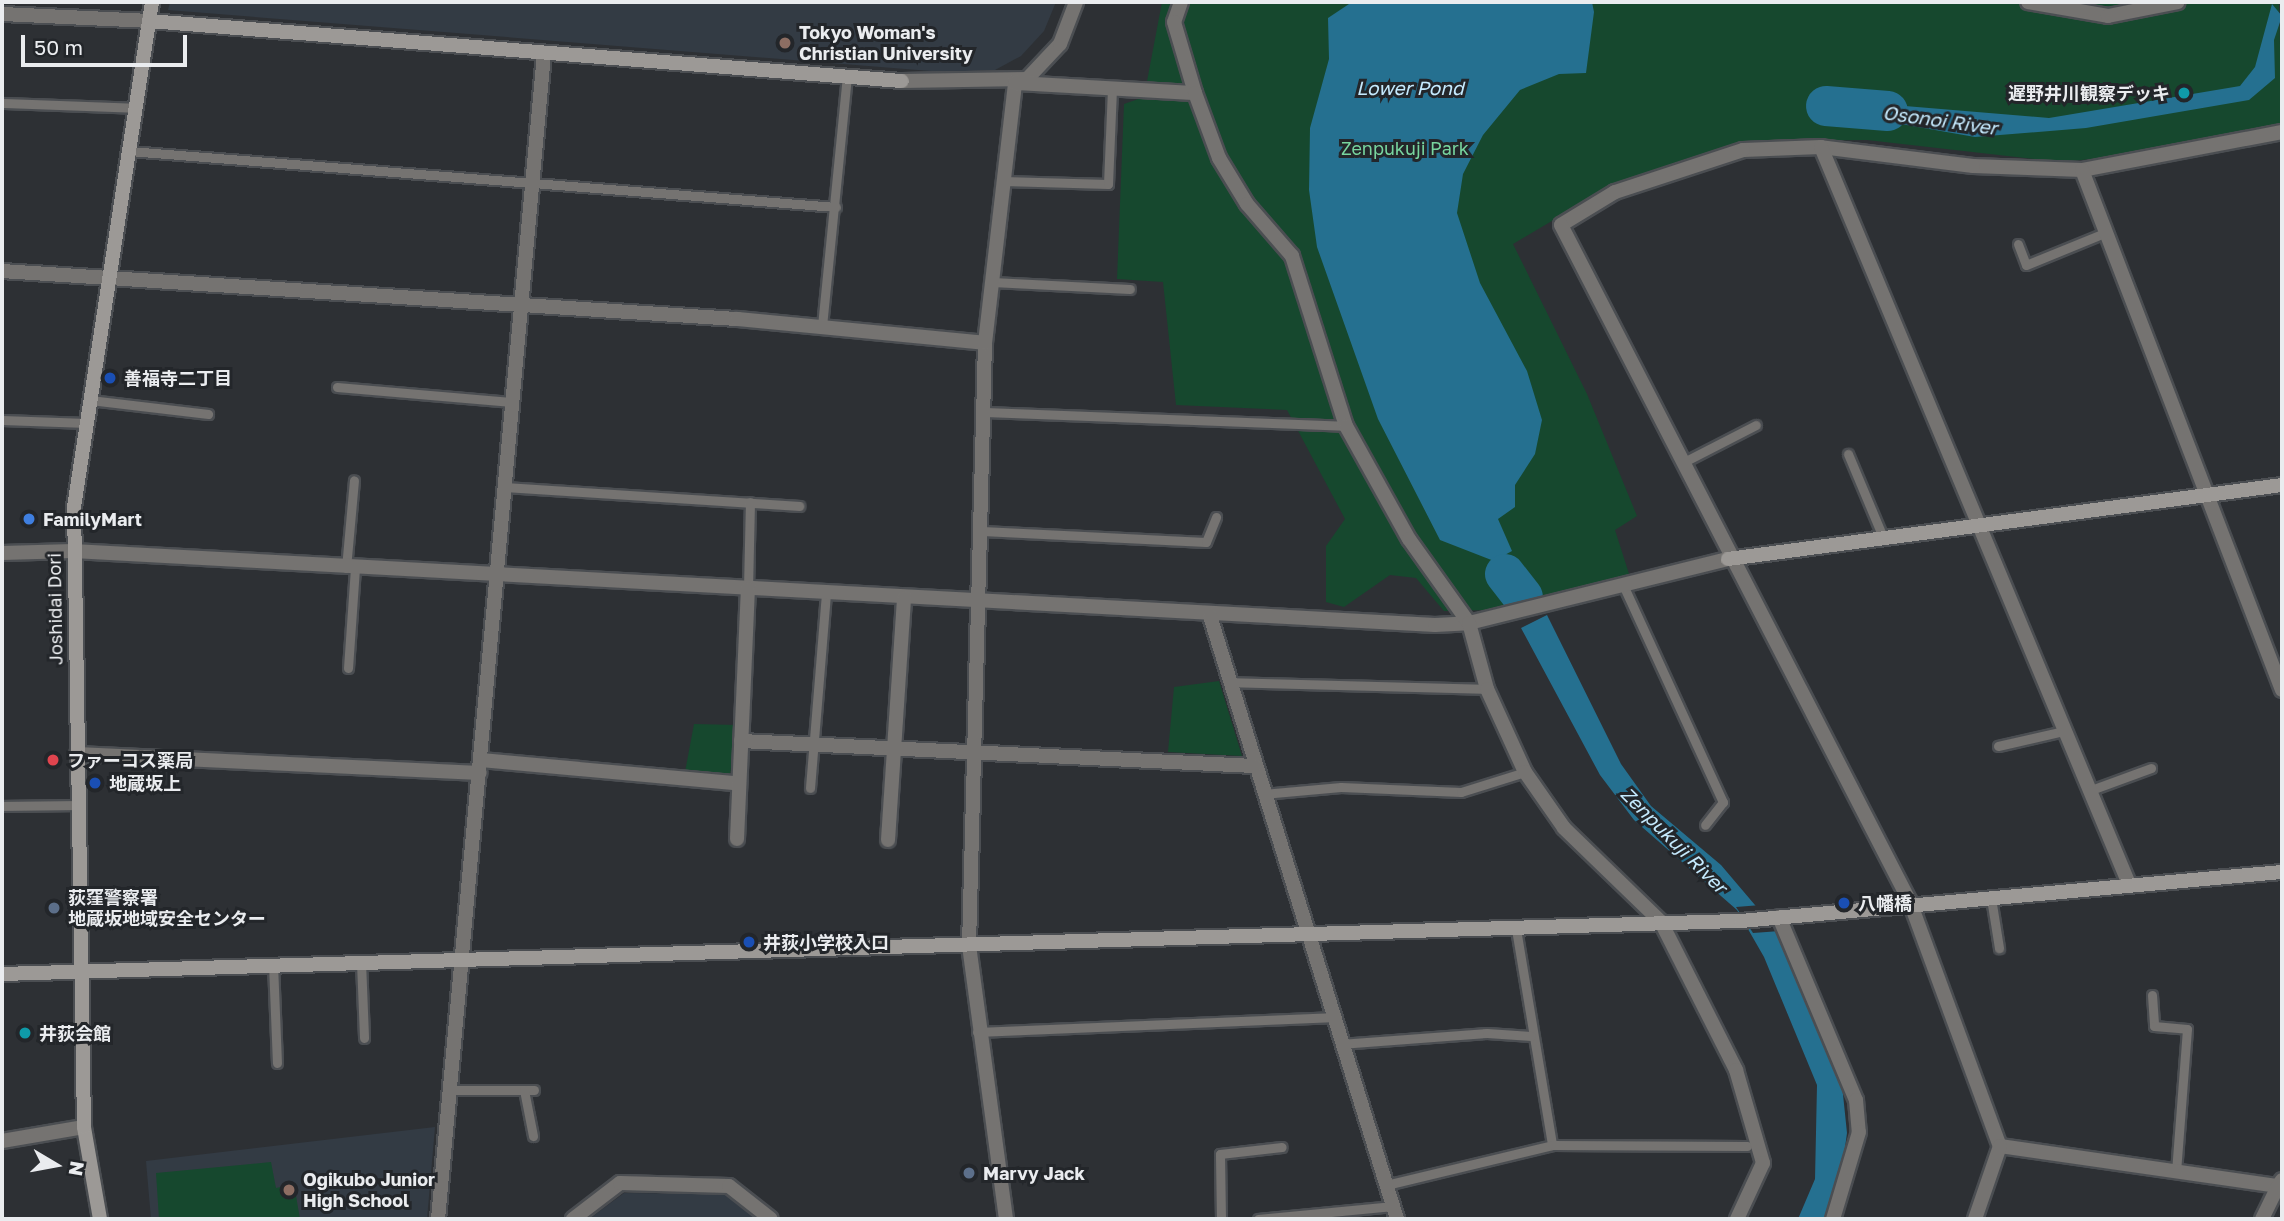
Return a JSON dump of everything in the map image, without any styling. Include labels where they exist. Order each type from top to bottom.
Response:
[{"type":"street","name":"Joshidai Dori","points":[[100,1219],[85,1127],[73,551],[90,400],[152,2]]},
{"type":"street","points":[[1015,83],[1037,71],[1060,44],[1076,2]]},
{"type":"street","points":[[1181,2],[1174,22],[1195,93],[1219,158],[1247,204],[1292,256],[1346,426],[1409,539],[1469,623],[1487,689],[1525,772],[1564,828],[1661,922],[1736,1070],[1763,1146],[1757,1183],[1737,1219]]},
{"type":"street","points":[[2028,2],[2108,16],[2178,2]]},
{"type":"street","points":[[2,14],[149,21],[544,55],[902,81],[1015,83],[1195,93]]},
{"type":"street","points":[[438,1219],[453,1090],[544,55]]},
{"type":"street","points":[[1006,1219],[977,1032],[970,946],[982,604],[985,342],[1015,83]]},
{"type":"street","points":[[1975,1219],[2000,1146],[1910,902],[1728,559],[1561,225],[1615,192],[1743,150],[1821,147],[1973,166],[2082,170],[2282,132]]},
{"type":"street","points":[[1821,147],[1983,524],[2064,731],[2129,884]]},
{"type":"street","points":[[2082,170],[2282,690]]},
{"type":"street","points":[[2,271],[522,304],[822,326],[985,342]]},
{"type":"street","points":[[2,553],[73,551],[1210,616],[1469,623],[1624,587],[1728,559],[1882,535],[1983,524],[2206,492],[2282,485]]},
{"type":"street","points":[[737,839],[736,783],[741,741],[748,589]]},
{"type":"street","points":[[888,839],[904,599]]},
{"type":"street","points":[[1210,616],[1304,935],[1395,1213]]},
{"type":"street","points":[[741,741],[977,755],[1254,766]]},
{"type":"street","points":[[77,754],[480,767],[736,783]]},
{"type":"street","points":[[2,974],[1747,921],[1910,902],[1992,898],[2282,872]]},
{"type":"street","points":[[1776,917],[1856,1100],[1859,1132],[1833,1219]]},
{"type":"street","points":[[2,1141],[85,1127]]},
{"type":"street","points":[[2000,1146],[2280,1183],[2262,1219]]},
{"type":"street","points":[[573,1219],[621,1183],[729,1186],[771,1219]]},
{"type":"lane","points":[[822,326],[847,76]]},
{"type":"lane","points":[[1003,181],[1108,184],[1112,90]]},
{"type":"lane","points":[[2,103],[136,108]]},
{"type":"lane","points":[[129,151],[532,187],[836,207]]},
{"type":"lane","points":[[2018,244],[2026,265],[2107,232]]},
{"type":"lane","points":[[992,282],[1130,289]]},
{"type":"lane","points":[[337,387],[513,402]]},
{"type":"lane","points":[[90,400],[208,414]]},
{"type":"lane","points":[[983,412],[1346,426]]},
{"type":"lane","points":[[2,420],[87,424]]},
{"type":"lane","points":[[1680,464],[1756,425]]},
{"type":"lane","points":[[1848,454],[1882,535]]},
{"type":"lane","points":[[348,668],[354,480]]},
{"type":"lane","points":[[505,487],[799,506]]},
{"type":"lane","points":[[748,589],[750,502]]},
{"type":"lane","points":[[982,531],[1206,541],[1216,517]]},
{"type":"lane","points":[[1624,587],[1723,802],[1705,825]]},
{"type":"lane","points":[[810,788],[825,594]]},
{"type":"lane","points":[[1228,682],[1487,689]]},
{"type":"lane","points":[[1998,746],[2064,731]]},
{"type":"lane","points":[[2091,790],[2151,768]]},
{"type":"lane","points":[[1262,794],[1341,787],[1461,792],[1525,772]]},
{"type":"lane","points":[[2,806],[77,805]]},
{"type":"lane","points":[[1992,898],[1999,948]]},
{"type":"lane","points":[[1516,929],[1531,1037],[1552,1145]]},
{"type":"lane","points":[[361,962],[364,1038]]},
{"type":"lane","points":[[273,964],[277,1063]]},
{"type":"lane","points":[[2152,995],[2154,1026],[2187,1029],[2176,1171]]},
{"type":"lane","points":[[977,1032],[1331,1017]]},
{"type":"lane","points":[[1340,1044],[1473,1034],[1531,1037]]},
{"type":"lane","points":[[453,1090],[529,1090],[533,1136]]},
{"type":"lane","points":[[1386,1185],[1552,1145],[1747,1146]]},
{"type":"lane","points":[[1221,1219],[1220,1154],[1282,1147]]},
{"type":"lane","points":[[1258,1219],[1395,1213]]},
{"type":"shaded area","name":"Tokyo Woman's Christian University","points":[[170,2],[1056,2],[1044,31],[1021,56],[995,70],[943,72],[168,10]]},
{"type":"shaded area","name":"Ogikubo Junior High School","points":[[435,1127],[427,1219],[151,1219],[146,1161]]},
{"type":"shaded area","points":[[624,1193],[726,1194],[757,1219],[589,1219]]},
{"type":"green space","name":"Zenpukuji Park","points":[[1162,2],[2279,2],[2282,133],[2262,143],[2060,162],[1867,140],[1741,141],[1611,186],[1513,244],[1587,394],[1637,516],[1615,530],[1631,580],[1490,610],[1444,611],[1416,578],[1390,575],[1344,607],[1326,602],[1326,546],[1345,519],[1287,410],[1176,405],[1163,282],[1117,279],[1124,104],[1144,97]]},
{"type":"green space","points":[[1219,681],[1242,756],[1168,752],[1174,687]]},
{"type":"green space","points":[[694,724],[737,725],[730,775],[685,772]]},
{"type":"green space","points":[[271,1162],[276,1188],[294,1184],[300,1219],[159,1219],[156,1173]]},
{"type":"water","name":"Lower Pond","points":[[1352,2],[1592,2],[1594,12],[1586,73],[1559,74],[1520,90],[1483,135],[1463,174],[1457,213],[1480,283],[1527,371],[1542,420],[1535,454],[1515,485],[1515,507],[1498,519],[1512,551],[1501,557],[1508,572],[1501,577],[1494,561],[1440,540],[1378,419],[1317,247],[1309,190],[1310,128],[1329,59],[1328,18]]},
{"type":"water","points":[[2272,4],[2282,16],[2274,40],[2275,78],[2249,100],[2086,128],[1975,137],[1832,112],[1833,100],[2049,118],[2240,86],[2255,67]]},
{"type":"water","points":[[1547,615],[1621,764],[1651,806],[1721,865],[1783,938],[1841,1075],[1847,1133],[1840,1184],[1825,1219],[1798,1219],[1815,1179],[1817,1085],[1764,957],[1737,910],[1634,820],[1600,775],[1521,628]]},
{"type":"pier","points":[[1761,905],[1780,931],[1753,933],[1736,907]]},
{"type":"waterway","name":"Osonoi River","points":[[1826,106],[1888,111]]},
{"type":"waterway","name":"Zenpukuji River","points":[[1505,574],[1523,597]]},
{"type":"place","name":"Tokyo Woman's Christian University","points":[[785,43]]},
{"type":"place","name":"遅野井川観察デッキ","points":[[2184,93]]},
{"type":"place","name":"善福寺二丁目","points":[[110,378]]},
{"type":"place","name":"FamilyMart","points":[[29,519]]},
{"type":"place","name":"ファーコス薬局","points":[[53,760]]},
{"type":"place","name":"地蔵坂上","points":[[95,783]]},
{"type":"place","name":"八幡橋","points":[[1844,903]]},
{"type":"place","name":"荻窪警察署 地蔵坂地域安全センター","points":[[54,908]]},
{"type":"place","name":"井荻小学校入口","points":[[749,942]]},
{"type":"place","name":"井荻会館","points":[[25,1033]]},
{"type":"place","name":"Marvy Jack","points":[[969,1173]]},
{"type":"place","name":"Ogikubo Junior High School","points":[[289,1190]]}]
